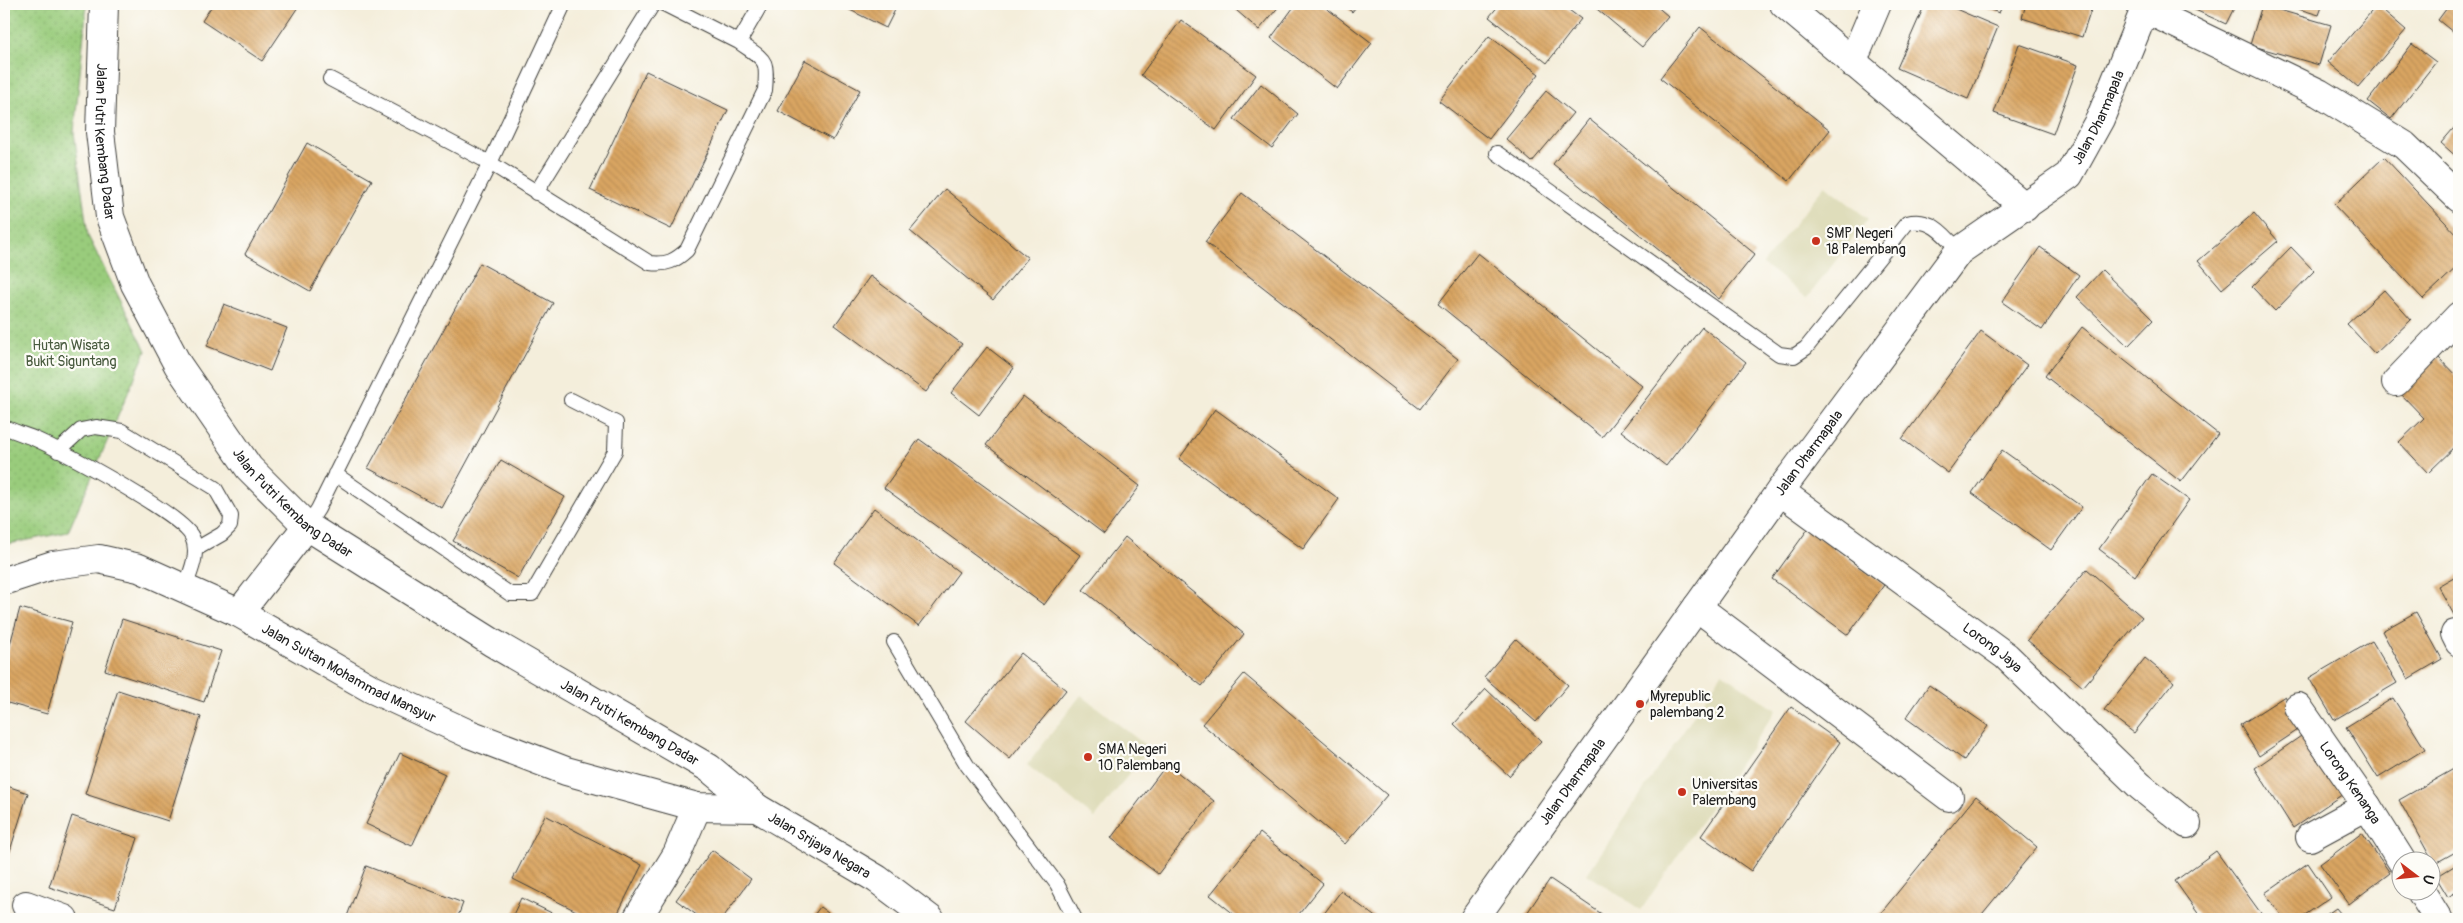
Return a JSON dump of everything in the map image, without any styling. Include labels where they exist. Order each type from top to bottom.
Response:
[{"type":"street","name":"Jalan Putri Kembang Dadar","points":[[104,4],[100,132],[110,217],[135,284],[178,365],[249,468],[307,526],[493,643],[709,768],[758,808]]},
{"type":"street","points":[[1784,4],[2025,207]]},
{"type":"street","points":[[1852,63],[1877,4]]},
{"type":"street","points":[[2146,6],[2319,93],[2404,145],[2459,198]]},
{"type":"street","name":"Jalan Dharmapala","points":[[1474,919],[1780,491],[1959,251],[2069,175],[2100,119],[2146,6]]},
{"type":"street","points":[[2396,382],[2459,316]]},
{"type":"street","name":"Lorong Jaya","points":[[1780,491],[2006,656],[2140,786],[2188,824]]},
{"type":"street","points":[[239,613],[307,526]]},
{"type":"street","name":"Jalan Sultan Mohammad Mansyur","points":[[4,581],[53,565],[99,559],[139,568],[239,613],[372,689],[467,733],[566,771],[697,807]]},
{"type":"street","points":[[1697,607],[1949,797]]},
{"type":"street","name":"Lorong Kenanga","points":[[2298,707],[2396,850]]},
{"type":"street","points":[[2310,837],[2367,806]]},
{"type":"street","points":[[637,919],[677,854],[697,807]]},
{"type":"street","name":"Jalan Srijaya Negara","points":[[697,807],[758,808],[877,879],[930,919]]},
{"type":"street","points":[[2426,900],[2438,919]]},
{"type":"street","points":[[26,905],[64,919]]},
{"type":"lane","points":[[307,526],[335,474],[490,164],[564,4]]},
{"type":"lane","points":[[536,193],[653,4]]},
{"type":"lane","points":[[330,79],[490,164],[650,262],[661,264],[674,262],[687,250],[766,90],[767,67],[764,60],[739,42],[664,4]]},
{"type":"lane","points":[[739,42],[761,4]]},
{"type":"lane","points":[[1497,153],[1779,354],[1794,356],[1806,348],[1907,223],[1928,222],[1944,234],[1959,251]]},
{"type":"lane","points":[[335,474],[510,594],[532,594],[615,451],[616,423],[571,400]]},
{"type":"lane","points":[[58,451],[81,430],[96,427],[122,431],[215,488],[231,516],[230,526],[222,534],[196,549]]},
{"type":"lane","points":[[4,428],[33,438],[124,486],[180,523],[192,535],[196,549],[185,588]]},
{"type":"lane","points":[[894,642],[968,765],[1057,884],[1076,919]]},
{"type":"shaded area","name":"SMP Negeri 18 Palembang","points":[[1825,185],[1868,219],[1807,298],[1763,264]]},
{"type":"shaded area","name":"Universitas Palembang","points":[[1722,673],[1776,710],[1641,910],[1587,874]]},
{"type":"shaded area","name":"SMA Negeri 10 Palembang","points":[[1081,695],[1149,748],[1095,818],[1027,765]]},
{"type":"green space","name":"Hutan Wisata Bukit Siguntang","points":[[4,4],[87,4],[74,132],[88,236],[146,351],[68,532],[4,545]]},
{"type":"building","points":[[213,4],[300,4],[262,61],[202,21]]},
{"type":"building","points":[[838,4],[898,4],[886,28]]},
{"type":"building","points":[[1229,4],[1281,4],[1259,30]]},
{"type":"building","points":[[1296,4],[1321,4],[1372,43],[1337,89],[1271,38]]},
{"type":"building","points":[[1342,4],[1358,4],[1352,12]]},
{"type":"building","points":[[1500,4],[1561,4],[1581,19],[1547,63],[1489,17]]},
{"type":"building","points":[[1591,4],[1654,4],[1668,16],[1642,47]]},
{"type":"building","points":[[1925,4],[1944,4],[1998,27],[1968,99],[1897,68]]},
{"type":"building","points":[[1975,4],[2003,4],[1999,13]]},
{"type":"building","points":[[2026,4],[2093,4],[2082,37],[2022,18]]},
{"type":"building","points":[[2182,4],[2236,4],[2226,24]]},
{"type":"building","points":[[2282,4],[2323,4],[2319,15]]},
{"type":"building","points":[[2450,4],[2459,4],[2459,37],[2438,20]]},
{"type":"building","points":[[2262,5],[2331,25],[2319,65],[2250,45]]},
{"type":"building","points":[[2377,5],[2406,30],[2358,87],[2328,62]]},
{"type":"building","points":[[1181,20],[1256,75],[1216,130],[1141,75]]},
{"type":"building","points":[[1700,27],[1830,130],[1789,181],[1660,78]]},
{"type":"building","points":[[1489,36],[1539,74],[1489,139],[1439,101]]},
{"type":"building","points":[[2019,44],[2078,65],[2053,134],[1994,113]]},
{"type":"building","points":[[2412,44],[2436,62],[2391,119],[2368,101]]},
{"type":"building","points":[[805,60],[860,90],[833,140],[778,111]]},
{"type":"building","points":[[646,71],[728,110],[671,229],[590,190]]},
{"type":"building","points":[[1261,84],[1298,114],[1272,148],[1234,119]]},
{"type":"building","points":[[1546,91],[1573,113],[1532,162],[1506,139]]},
{"type":"building","points":[[1589,119],[1755,254],[1719,299],[1553,164]]},
{"type":"building","points":[[2459,122],[2459,159],[2441,143]]},
{"type":"building","points":[[307,143],[372,180],[310,291],[245,254]]},
{"type":"building","points":[[2384,157],[2459,237],[2459,265],[2423,299],[2334,205]]},
{"type":"building","points":[[945,189],[1028,258],[993,300],[910,231]]},
{"type":"building","points":[[1242,193],[1458,359],[1420,409],[1205,242]]},
{"type":"building","points":[[2254,213],[2278,241],[2222,289],[2198,261]]},
{"type":"building","points":[[2040,247],[2079,275],[2042,330],[2002,302]]},
{"type":"building","points":[[2291,247],[2314,271],[2275,311],[2252,287]]},
{"type":"building","points":[[1478,253],[1642,386],[1602,437],[1438,304]]},
{"type":"building","points":[[480,263],[553,303],[442,508],[368,468]]},
{"type":"building","points":[[2102,270],[2153,320],[2128,346],[2077,297]]},
{"type":"building","points":[[870,276],[962,344],[926,392],[835,325]]},
{"type":"building","points":[[2384,290],[2411,320],[2375,354],[2347,324]]},
{"type":"building","points":[[224,304],[287,328],[270,371],[207,346]]},
{"type":"building","points":[[1702,327],[1746,362],[1666,466],[1621,431]]},
{"type":"building","points":[[2082,327],[2218,434],[2181,482],[2045,376]]},
{"type":"building","points":[[1981,331],[2027,365],[1948,473],[1902,439]]},
{"type":"building","points":[[987,347],[1014,368],[979,415],[951,393]]},
{"type":"building","points":[[2438,357],[2459,379],[2459,443],[2428,473],[2399,442],[2424,418],[2400,393]]},
{"type":"building","points":[[1023,396],[1140,486],[1104,534],[986,445]]},
{"type":"building","points":[[1215,409],[1339,499],[1303,549],[1179,459]]},
{"type":"building","points":[[919,439],[1080,555],[1044,605],[884,488]]},
{"type":"building","points":[[2002,450],[2082,507],[2051,550],[1972,493]]},
{"type":"building","points":[[501,460],[565,497],[518,578],[453,541]]},
{"type":"building","points":[[2152,474],[2189,500],[2135,576],[2099,549]]},
{"type":"building","points":[[874,508],[959,572],[919,626],[834,563]]},
{"type":"building","points":[[1808,529],[1884,585],[1848,635],[1772,579]]},
{"type":"building","points":[[1125,537],[1244,634],[1202,686],[1083,590]]},
{"type":"building","points":[[2087,569],[2142,617],[2083,687],[2027,640]]},
{"type":"building","points":[[2459,574],[2459,624],[2438,586]]},
{"type":"building","points":[[20,608],[72,622],[47,714],[4,702],[4,666]]},
{"type":"building","points":[[2416,612],[2442,659],[2408,679],[2382,631]]},
{"type":"building","points":[[122,619],[221,651],[204,702],[105,670]]},
{"type":"building","points":[[1516,639],[1568,685],[1536,722],[1484,677]]},
{"type":"building","points":[[2372,641],[2397,683],[2334,720],[2309,678]]},
{"type":"building","points":[[1021,653],[1066,690],[1010,759],[966,721]]},
{"type":"building","points":[[2145,658],[2174,682],[2134,733],[2104,710]]},
{"type":"building","points":[[1244,674],[1387,795],[1345,844],[1202,724]]},
{"type":"building","points":[[1929,685],[1988,726],[1964,760],[1906,718]]},
{"type":"building","points":[[1486,689],[1541,741],[1509,776],[1454,724]]},
{"type":"building","points":[[118,690],[201,717],[168,821],[85,794]]},
{"type":"building","points":[[2285,696],[2304,726],[2259,756],[2240,725]]},
{"type":"building","points":[[2393,698],[2425,749],[2378,778],[2346,727]]},
{"type":"building","points":[[1791,707],[1840,742],[1751,871],[1701,836]]},
{"type":"building","points":[[2304,734],[2343,794],[2293,828],[2255,768]]},
{"type":"building","points":[[400,753],[445,774],[412,846],[366,824]]},
{"type":"building","points":[[1167,764],[1214,801],[1158,874],[1111,838]]},
{"type":"building","points":[[2459,766],[2459,850],[2440,861],[2440,850],[2426,850],[2399,800]]},
{"type":"building","points":[[4,785],[28,793],[4,870]]},
{"type":"building","points":[[1976,796],[2037,847],[1978,919],[1876,919]]},
{"type":"building","points":[[545,815],[642,865],[615,919],[592,919],[513,879]]},
{"type":"building","points":[[72,816],[138,838],[115,908],[49,887]]},
{"type":"building","points":[[1260,833],[1323,884],[1295,919],[1240,919],[1210,895]]},
{"type":"building","points":[[2362,833],[2390,873],[2349,904],[2320,864]]},
{"type":"building","points":[[712,850],[751,879],[722,919],[702,919],[676,900]]},
{"type":"building","points":[[2216,851],[2265,919],[2202,919],[2175,881]]},
{"type":"building","points":[[2308,863],[2331,897],[2299,919],[2284,919],[2265,893]]},
{"type":"building","points":[[2459,863],[2459,890],[2448,897],[2440,884],[2440,875]]},
{"type":"building","points":[[366,866],[463,903],[457,919],[346,919]]},
{"type":"building","points":[[1550,879],[1609,919],[1523,919]]},
{"type":"building","points":[[1341,891],[1378,919],[1320,919]]},
{"type":"building","points":[[521,898],[564,919],[511,919]]},
{"type":"building","points":[[820,907],[836,919],[811,919]]},
{"type":"building","points":[[2336,908],[2345,919],[2320,919]]},
{"type":"place","name":"SMP Negeri 18 Palembang","points":[[1816,241]]},
{"type":"place","name":"Myrepublic palembang 2","points":[[1640,704]]},
{"type":"place","name":"SMA Negeri 10 Palembang","points":[[1088,757]]},
{"type":"place","name":"Universitas Palembang","points":[[1682,792]]}]
